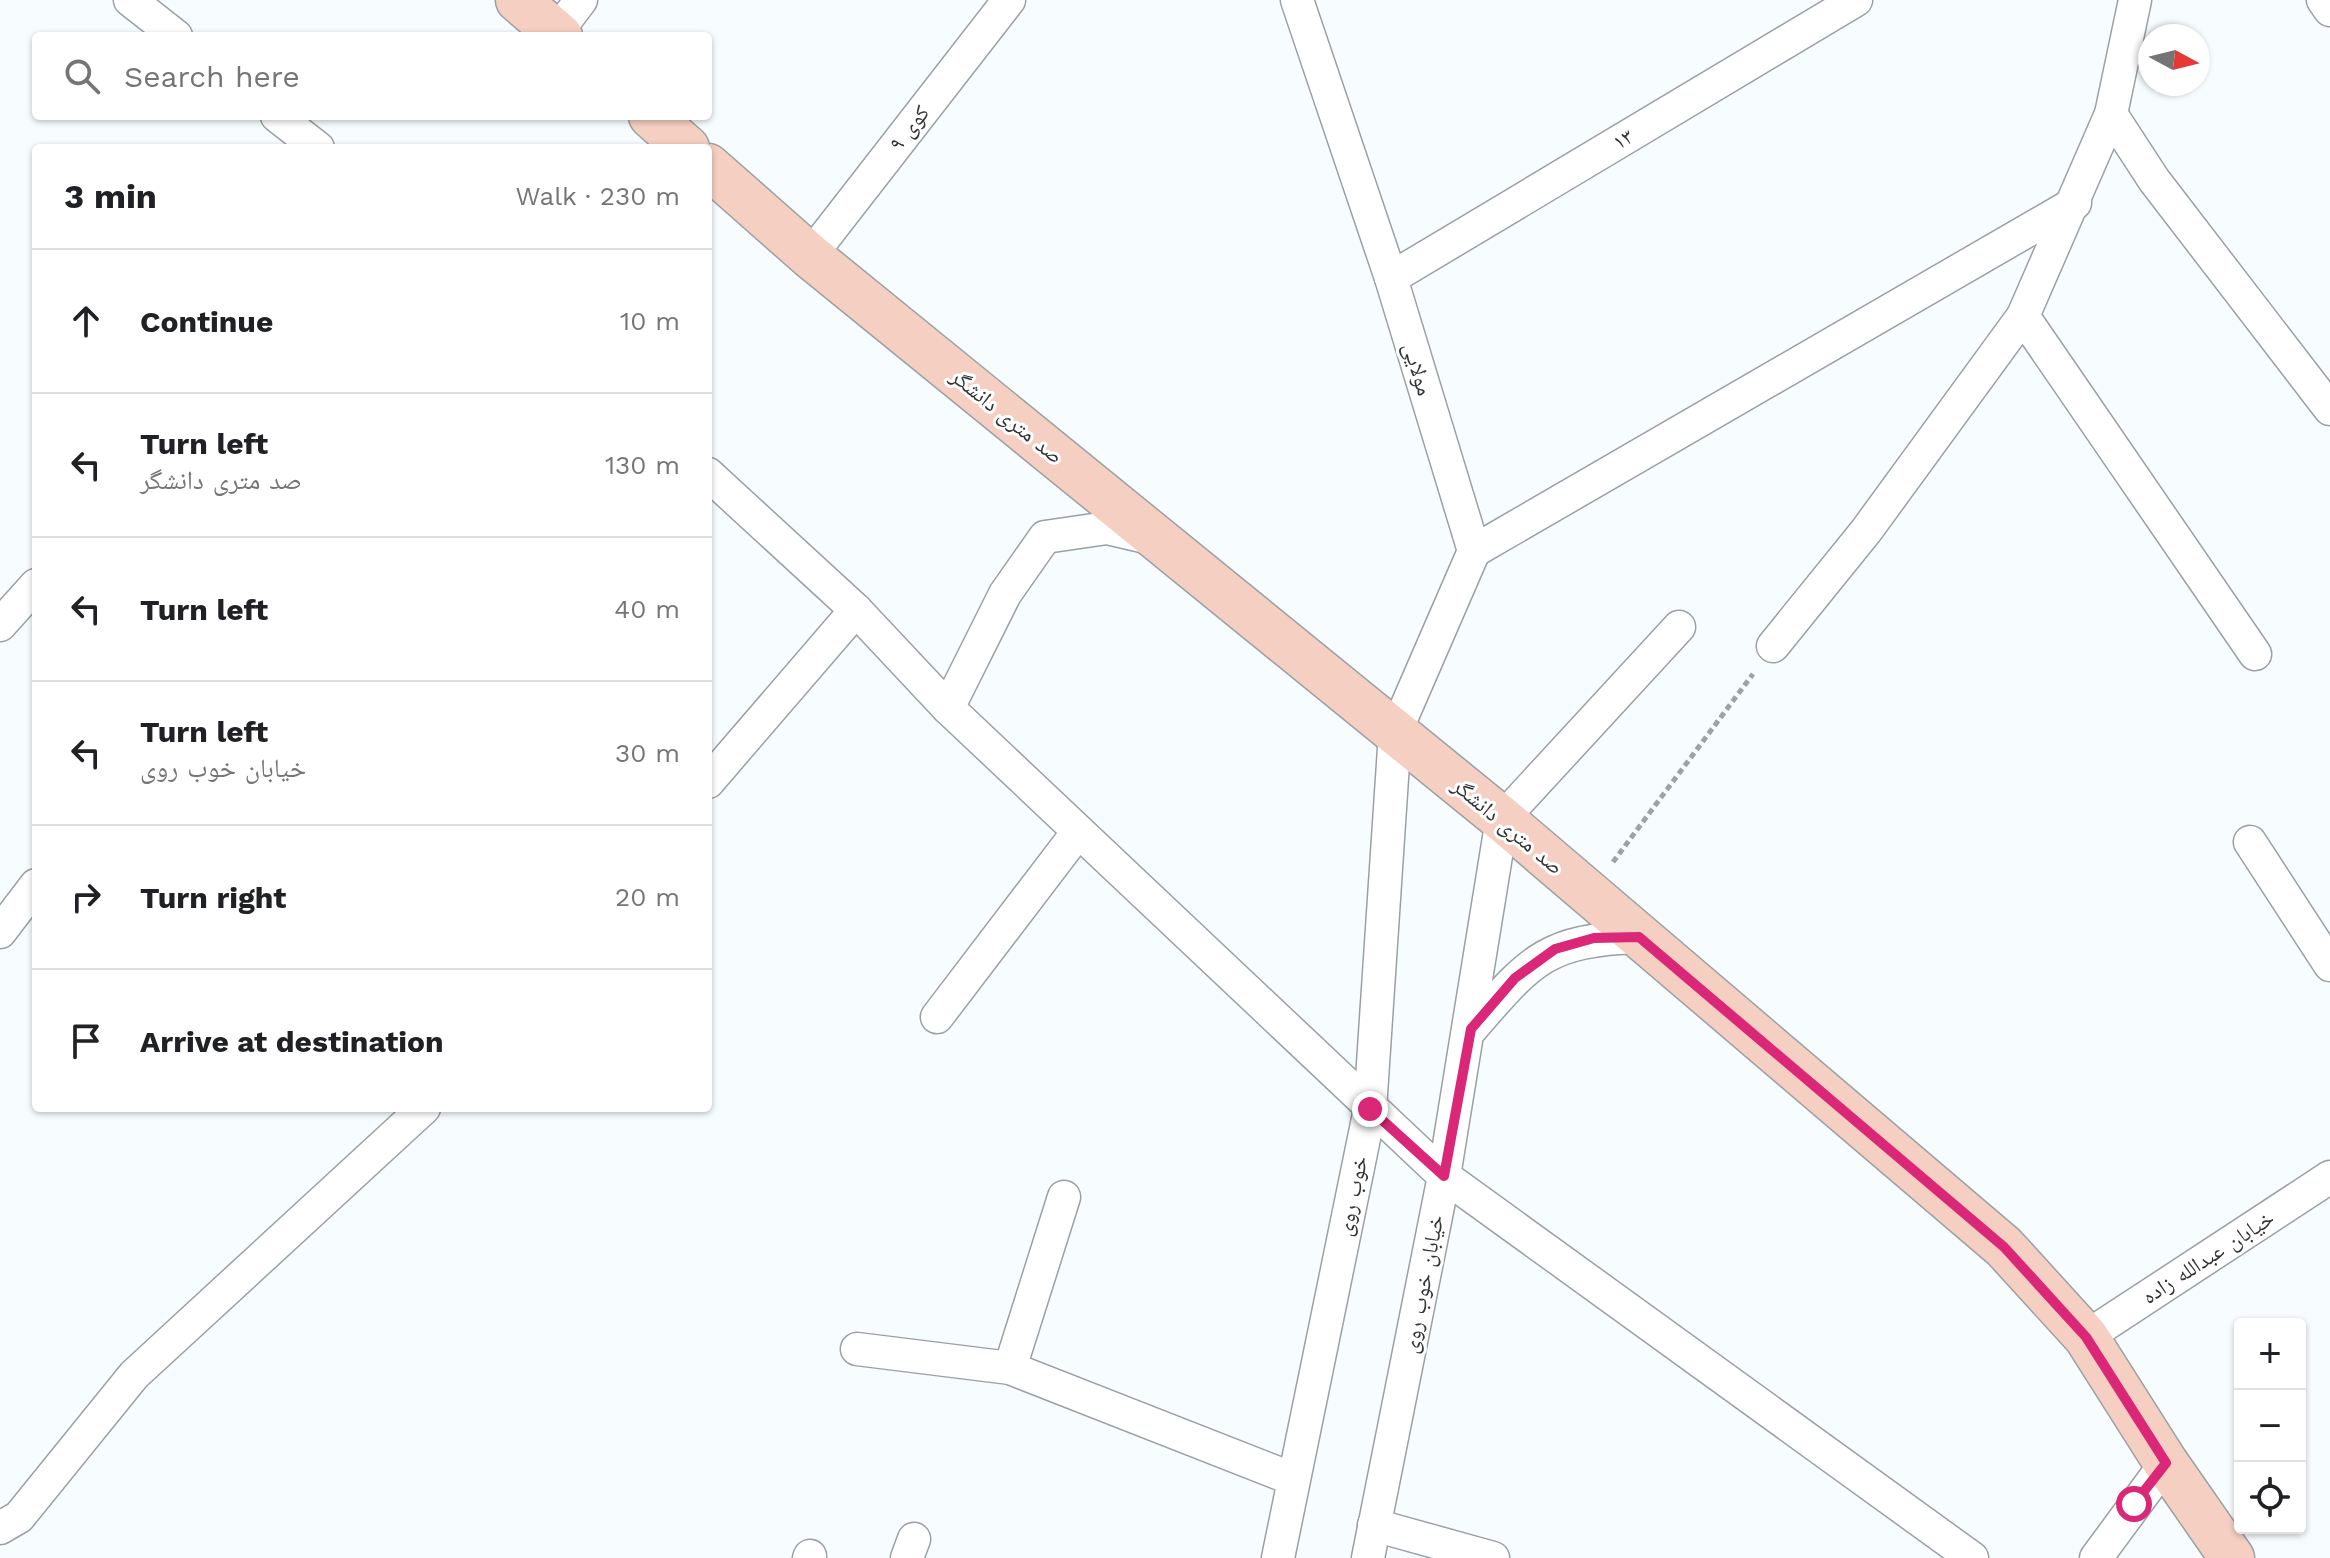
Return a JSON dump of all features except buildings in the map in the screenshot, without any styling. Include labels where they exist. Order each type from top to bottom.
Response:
[{"type":"main road","points":[[518,0],[565,23]]},
{"type":"main road","points":[[656,120],[682,144]]},
{"type":"main road","name":"صد متری دانشگر","points":[[712,170],[810,256],[1502,819],[2004,1247],[2086,1337],[2166,1463],[2232,1558]]},
{"type":"street","points":[[130,0],[171,32]]},
{"type":"street","name":"کوی ۹","points":[[810,256],[1009,0]]},
{"type":"street","name":"۱۳","points":[[1391,278],[1856,0]]},
{"type":"street","points":[[1773,646],[1866,531],[2023,316],[2075,203],[2111,114],[2135,0]]},
{"type":"street","points":[[2323,0],[2330,10]]},
{"type":"street","name":"مولایی","points":[[1310,5],[1474,551]]},
{"type":"street","points":[[2111,114],[2154,180],[2330,409]]},
{"type":"street","points":[[282,120],[313,144]]},
{"type":"street","points":[[1395,733],[1474,551],[2075,203]]},
{"type":"street","points":[[2023,316],[2255,654]]},
{"type":"street","points":[[712,478],[856,610],[948,708],[1444,1176],[1972,1558]]},
{"type":"street","points":[[948,708],[1005,594],[1045,537],[1107,528],[1161,541]]},
{"type":"street","points":[[0,625],[32,589]]},
{"type":"street","points":[[712,777],[856,610]]},
{"type":"street","points":[[1502,819],[1679,627]]},
{"type":"street","name":"خوب روی","points":[[1278,1558],[1370,1109],[1395,733]]},
{"type":"street","name":"خیابان خوب روی","points":[[1368,1558],[1471,1029],[1502,819]]},
{"type":"street","points":[[937,1017],[1078,832]]},
{"type":"street","points":[[2250,842],[2330,965]]},
{"type":"street","points":[[0,932],[32,890]]},
{"type":"street","points":[[1471,1029],[1515,978],[1555,949],[1594,938],[1639,937]]},
{"type":"street","points":[[0,1528],[19,1517],[134,1375],[420,1112]]},
{"type":"street","name":"خیابان عبدالله زاده","points":[[2086,1337],[2330,1177]]},
{"type":"street","points":[[1010,1368],[1064,1197]]},
{"type":"street","points":[[857,1349],[1010,1368],[1293,1479]]},
{"type":"street","points":[[2096,1558],[2166,1463]]},
{"type":"street","points":[[1374,1525],[1493,1558]]},
{"type":"path","points":[[1589,894],[1773,646]]},
{"type":"route","points":[[1370,1109],[1444,1176],[1471,1029],[1515,978],[1555,949],[1594,938],[1639,937],[2004,1247],[2086,1337],[2166,1463],[2134,1504]]}]
